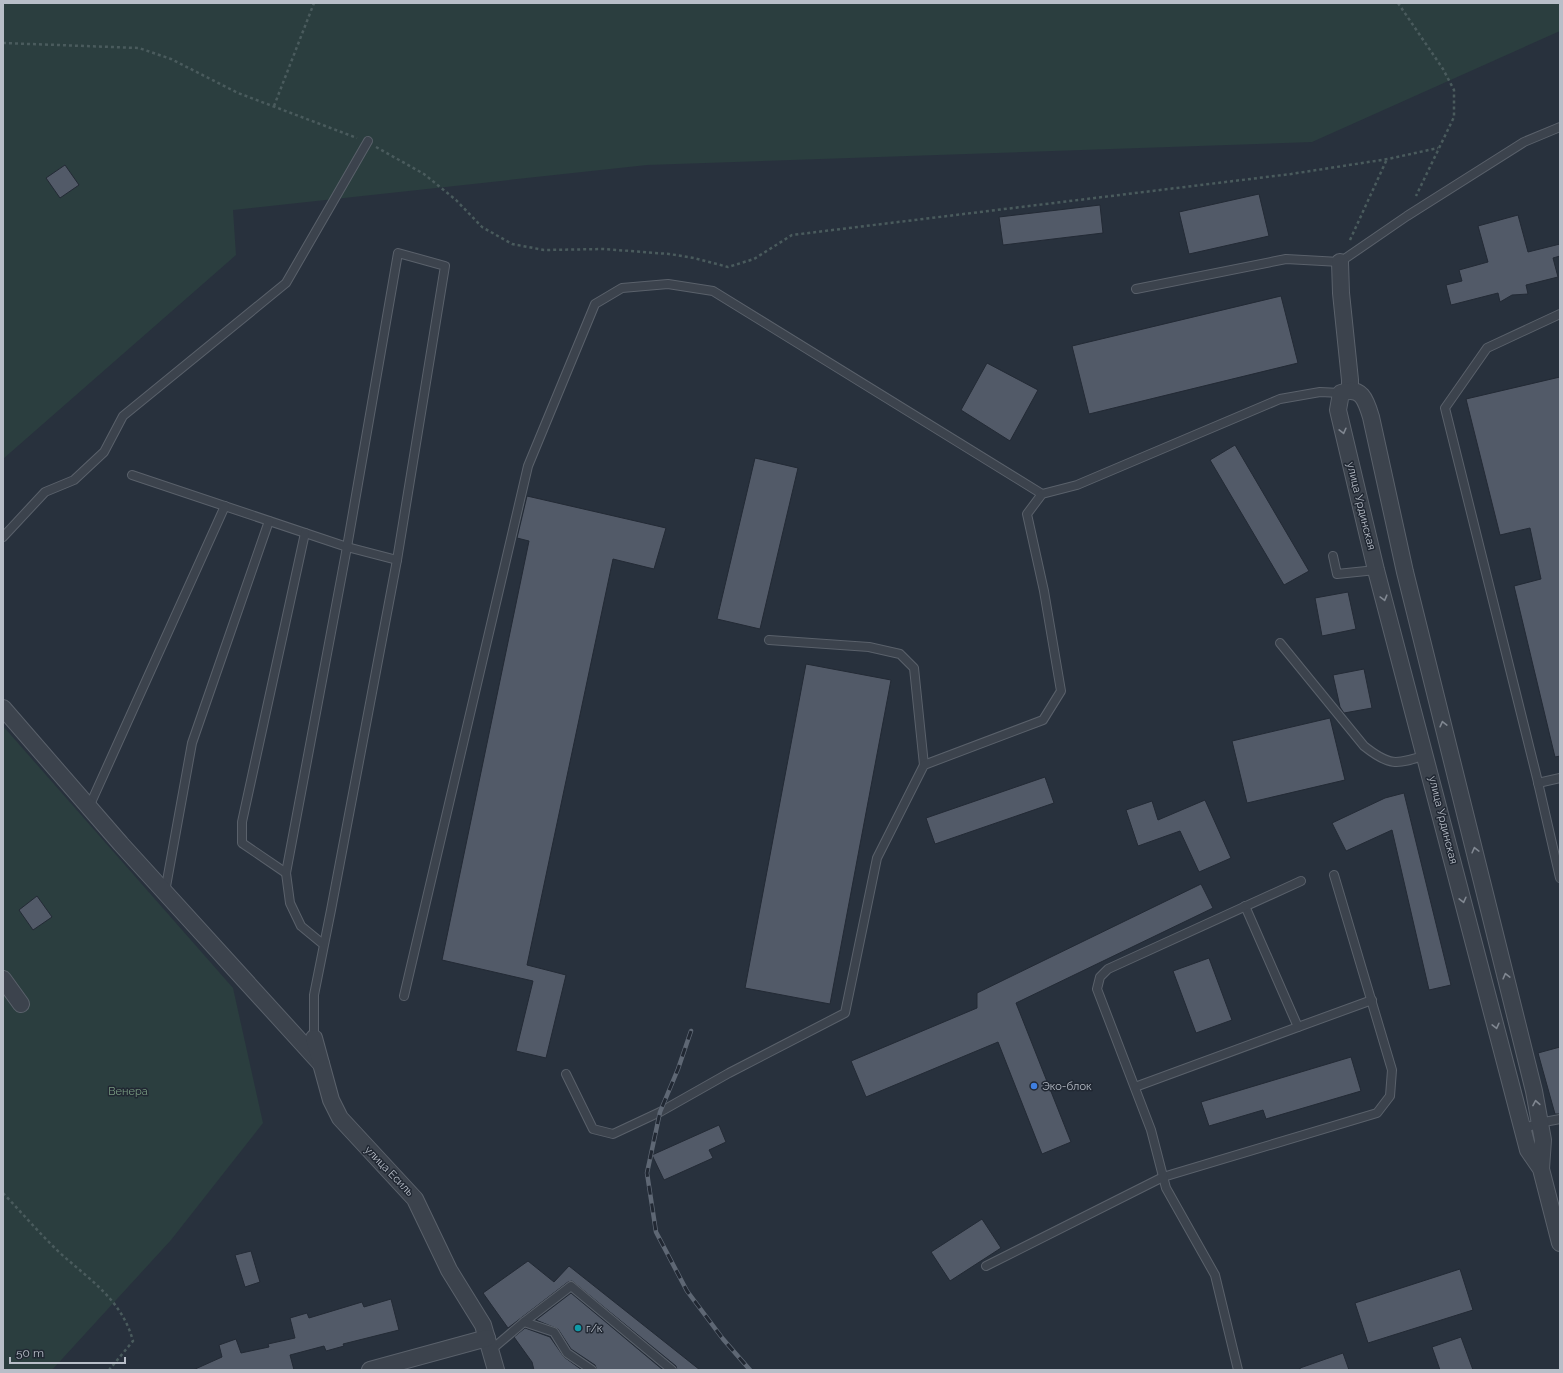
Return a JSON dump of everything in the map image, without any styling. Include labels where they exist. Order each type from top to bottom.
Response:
[{"type":"street","name":"улица Урдинская","points":[[1340,262],[1341,293],[1350,380],[1338,410],[1376,570],[1426,756],[1528,1150],[1541,1169],[1560,1243]]},
{"type":"street","points":[[1345,391],[1357,391],[1364,398],[1371,417],[1405,572],[1532,1084],[1543,1140],[1541,1169]]},
{"type":"street","points":[[3,708],[89,807],[321,1064]]},
{"type":"street","points":[[3,979],[21,1004]]},
{"type":"street","name":"улица Есиль","points":[[314,1038],[331,1100],[340,1118],[415,1199],[449,1270],[483,1325],[496,1370]]},
{"type":"street","points":[[370,1370],[489,1344]]},
{"type":"lane","points":[[1136,289],[1286,259],[1340,262],[1406,216],[1524,142],[1560,127]]},
{"type":"lane","points":[[3,537],[45,492],[74,480],[104,452],[123,416],[286,283],[368,141]]},
{"type":"lane","points":[[314,1038],[314,995],[324,945],[397,560],[445,266],[398,253],[347,547],[286,873],[290,904],[301,926],[324,945]]},
{"type":"lane","points":[[404,996],[528,466],[596,304],[622,288],[668,284],[712,291],[1042,494]]},
{"type":"lane","points":[[1560,314],[1487,348],[1445,408],[1538,783],[1560,878]]},
{"type":"lane","points":[[924,765],[1043,720],[1061,691],[1044,591],[1027,514],[1042,494],[1077,485],[1280,399],[1320,392],[1345,391]]},
{"type":"lane","points":[[132,475],[347,547],[397,560]]},
{"type":"lane","points":[[89,807],[225,506]]},
{"type":"lane","points":[[165,892],[192,743],[268,521]]},
{"type":"lane","points":[[286,873],[242,843],[242,822],[305,533]]},
{"type":"lane","points":[[1333,556],[1337,574],[1376,570]]},
{"type":"lane","points":[[566,1074],[593,1129],[613,1134],[660,1112],[729,1072],[845,1013],[877,858],[924,765],[914,668],[900,654],[869,647],[769,640]]},
{"type":"lane","points":[[1280,643],[1364,746],[1381,759],[1402,763],[1426,756]]},
{"type":"lane","points":[[1538,783],[1560,778]]},
{"type":"lane","points":[[986,1266],[1163,1176],[1377,1113],[1390,1096],[1392,1070],[1334,875]]},
{"type":"lane","points":[[1238,1370],[1215,1275],[1166,1188],[1151,1130],[1098,989],[1100,977],[1108,969],[1301,881]]},
{"type":"lane","points":[[1245,906],[1298,1027]]},
{"type":"lane","points":[[1134,1087],[1372,1000]]},
{"type":"lane","points":[[1523,1129],[1539,1123],[1560,1119]]},
{"type":"lane","points":[[489,1344],[524,1322],[571,1286],[672,1370]]},
{"type":"lane","points":[[524,1322],[554,1332],[567,1353],[592,1370]]},
{"type":"path","points":[[274,106],[314,3]]},
{"type":"path","points":[[1398,3],[1443,69],[1454,90],[1454,117],[1406,216]]},
{"type":"path","points":[[3,43],[138,48],[172,59],[238,93],[368,141],[424,174],[456,200],[482,227],[512,244],[544,250],[604,249],[669,254],[694,258],[728,267],[754,259],[792,235],[1291,174],[1388,159],[1438,148]]},
{"type":"path","points":[[1340,262],[1388,159]]},
{"type":"path","points":[[3,1193],[60,1252],[104,1290],[128,1324],[133,1341],[109,1370]]},
{"type":"green space","points":[[3,3],[1560,3],[1560,31],[1312,142],[647,165],[233,210],[236,255],[3,459]]},
{"type":"green space","name":"Венера","points":[[3,726],[233,988],[263,1123],[171,1240],[52,1370],[3,1370]]},
{"type":"building","points":[[65,165],[79,185],[60,198],[46,178]]},
{"type":"building","points":[[1259,194],[1269,236],[1189,254],[1179,212]]},
{"type":"building","points":[[1100,205],[1103,233],[1003,245],[999,217]]},
{"type":"building","points":[[1518,215],[1528,252],[1560,244],[1560,256],[1553,258],[1558,277],[1526,285],[1528,294],[1512,295],[1500,302],[1498,293],[1451,305],[1446,285],[1462,281],[1459,270],[1488,262],[1478,226]]},
{"type":"building","points":[[1281,296],[1298,363],[1089,414],[1072,346]]},
{"type":"building","points":[[987,363],[1038,390],[1010,441],[961,410]]},
{"type":"building","points":[[1560,377],[1560,756],[1555,757],[1514,586],[1541,579],[1530,528],[1500,535],[1466,399]]},
{"type":"building","points":[[1235,445],[1309,571],[1284,585],[1210,460]]},
{"type":"building","points":[[755,458],[798,468],[760,629],[717,619]]},
{"type":"building","points":[[527,496],[666,528],[654,569],[613,559],[527,965],[566,975],[546,1058],[516,1051],[533,981],[442,960],[529,541],[517,538]]},
{"type":"building","points":[[1348,592],[1356,629],[1322,636],[1315,598]]},
{"type":"building","points":[[806,664],[891,680],[830,1004],[745,988]]},
{"type":"building","points":[[1364,669],[1372,708],[1344,713],[1340,707],[1333,675]]},
{"type":"building","points":[[1330,718],[1345,780],[1247,803],[1232,741]]},
{"type":"building","points":[[1045,777],[1054,803],[935,844],[926,818]]},
{"type":"building","points":[[1404,793],[1451,985],[1429,990],[1392,830],[1346,851],[1332,823],[1385,798]]},
{"type":"building","points":[[1205,800],[1231,858],[1199,872],[1180,831],[1138,846],[1126,810],[1152,801],[1158,820]]},
{"type":"building","points":[[1201,884],[1213,908],[1016,1003],[1071,1142],[1042,1154],[998,1042],[866,1097],[851,1061],[977,1008],[977,993]]},
{"type":"building","points":[[37,896],[52,917],[33,930],[19,910]]},
{"type":"building","points":[[1209,958],[1232,1020],[1196,1033],[1173,971]]},
{"type":"building","points":[[1560,1047],[1560,1114],[1555,1114],[1538,1053]]},
{"type":"building","points":[[1351,1057],[1361,1091],[1266,1119],[1263,1110],[1209,1126],[1201,1102]]},
{"type":"building","points":[[719,1125],[726,1142],[709,1150],[713,1158],[664,1180],[652,1155]]},
{"type":"building","points":[[982,1219],[1001,1248],[950,1281],[931,1252]]},
{"type":"building","points":[[251,1251],[260,1282],[245,1287],[235,1255]]},
{"type":"building","points":[[528,1261],[554,1282],[569,1266],[700,1370],[677,1370],[676,1366],[572,1281],[568,1282],[508,1328],[483,1293]]},
{"type":"building","points":[[1460,1269],[1473,1310],[1368,1343],[1355,1303]]},
{"type":"building","points":[[571,1293],[663,1370],[597,1370],[595,1365],[571,1349],[558,1329],[536,1320]]},
{"type":"building","points":[[391,1299],[399,1330],[343,1344],[344,1346],[326,1351],[324,1346],[290,1355],[294,1370],[193,1370],[222,1357],[219,1345],[236,1339],[241,1353],[269,1347],[268,1344],[295,1338],[290,1318],[307,1313],[309,1318],[362,1302],[364,1307]]},
{"type":"building","points":[[525,1328],[550,1337],[564,1357],[582,1370],[534,1370],[532,1362],[514,1337]]},
{"type":"building","points":[[1461,1337],[1473,1370],[1440,1370],[1432,1347]]},
{"type":"building","points":[[1343,1353],[1349,1370],[1300,1370],[1300,1368]]},
{"type":"railway","points":[[691,1031],[678,1069],[660,1112],[647,1173],[656,1232],[687,1291],[723,1339],[750,1370]]},
{"type":"place","name":"Эко-блок","points":[[1034,1086]]},
{"type":"place","name":"г/к","points":[[578,1328]]}]
